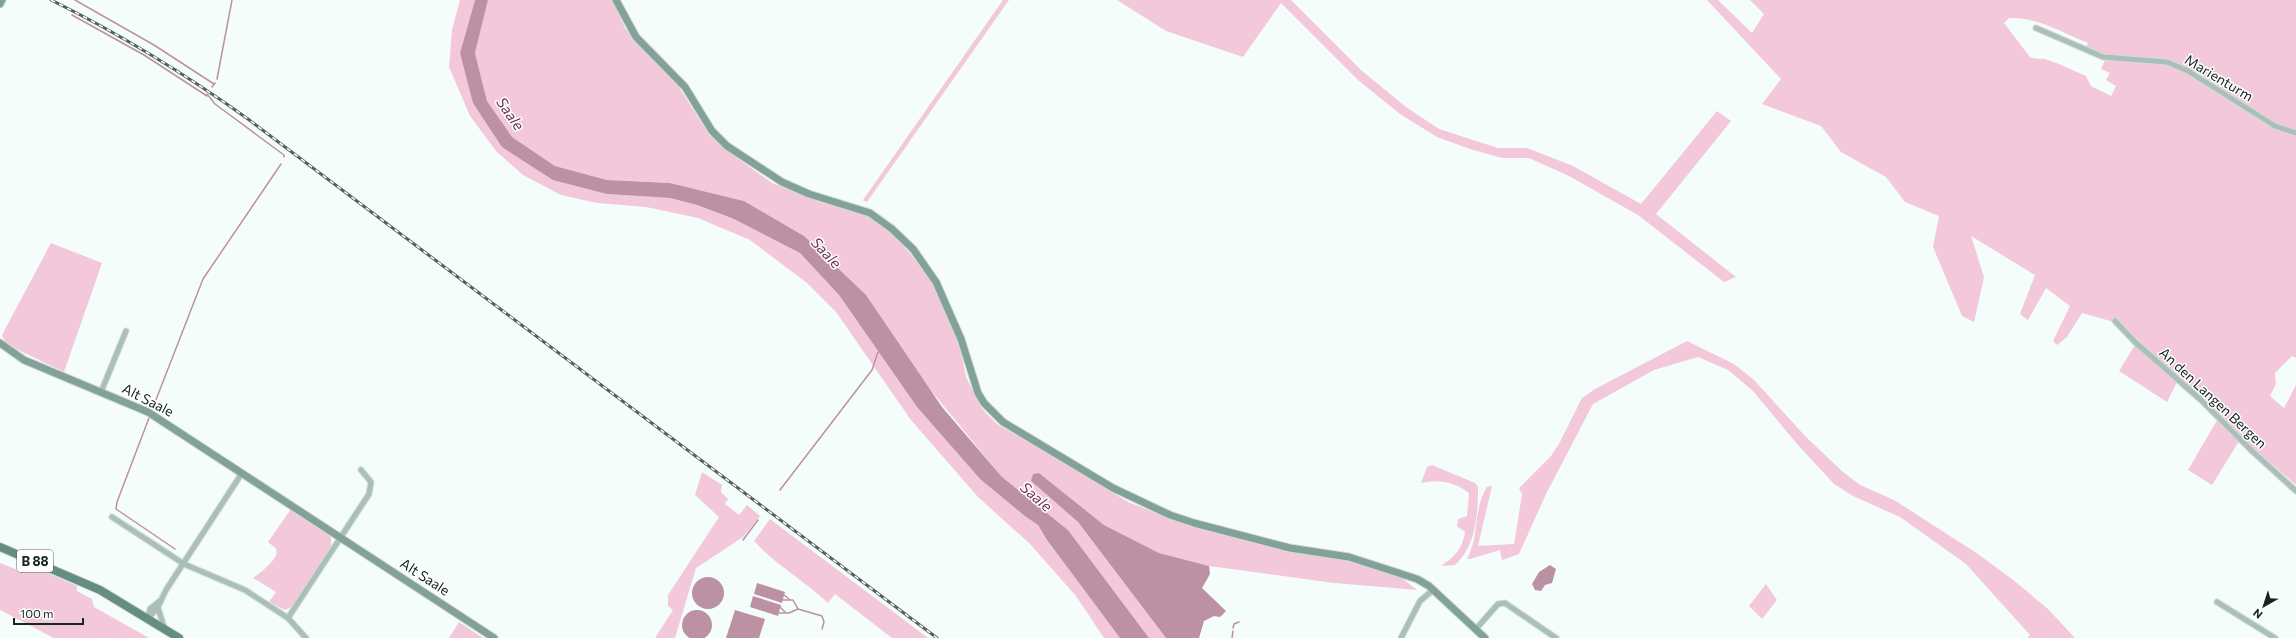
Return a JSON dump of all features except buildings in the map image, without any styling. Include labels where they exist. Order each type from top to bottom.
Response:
[{"type":"main road","points":[[0,4],[2,0]]},
{"type":"main road","points":[[616,0],[636,37],[682,83],[712,130],[727,146],[782,182],[809,194],[870,213],[892,229],[913,249],[936,282],[961,339],[978,393],[984,403],[1003,422],[1113,488],[1170,515],[1194,523],[1290,548],[1349,557],[1417,579],[1433,590],[1485,638]]},
{"type":"main road","name":"Alt Saale","points":[[0,343],[24,360],[148,412],[494,638]]},
{"type":"main road","name":"B 88","points":[[0,547],[100,590],[164,627],[179,638]]},
{"type":"street","name":"Marienturm","points":[[2036,28],[2103,57],[2167,62],[2207,82],[2275,126],[2296,133]]},
{"type":"street","name":"An den Langen Bergen","points":[[2115,321],[2136,343],[2201,400],[2252,452],[2296,491]]},
{"type":"street","name":"Alt Saale","points":[[101,392],[126,331]]},
{"type":"street","points":[[288,618],[371,488],[368,476],[361,470]]},
{"type":"street","points":[[148,618],[152,616],[158,608],[160,601],[242,474]]},
{"type":"street","points":[[112,517],[184,564],[236,585],[288,618],[306,638]]},
{"type":"street","points":[[1401,638],[1420,601],[1433,590]]},
{"type":"street","points":[[148,618],[150,609],[160,601]]},
{"type":"street","points":[[2217,602],[2275,638]]},
{"type":"street","points":[[1476,630],[1498,604],[1505,604],[1556,638]]},
{"type":"street","points":[[158,608],[164,627]]},
{"type":"shaded area","points":[[460,0],[475,0],[460,53],[502,147],[607,194],[670,198],[697,205],[734,219],[800,253],[839,295],[917,407],[980,479],[1038,525],[1047,540],[1120,638],[1104,638],[1076,596],[1030,544],[978,497],[911,420],[836,312],[807,283],[750,240],[698,218],[646,207],[597,203],[561,195],[523,175],[496,151],[470,116],[449,67],[452,30]]},
{"type":"shaded area","points":[[475,0],[488,0],[475,53],[487,101],[512,137],[555,166],[607,180],[670,183],[744,201],[804,236],[866,295],[942,407],[1002,477],[1068,530],[1149,638],[1120,638],[1047,540],[1038,525],[980,479],[917,407],[839,295],[800,253],[734,219],[697,205],[670,198],[607,194],[553,180],[502,147],[473,103],[460,53]]},
{"type":"shaded area","points":[[488,0],[613,0],[625,28],[641,48],[675,81],[710,136],[737,158],[772,183],[822,203],[864,213],[890,232],[909,252],[933,283],[959,341],[966,377],[983,410],[998,425],[1043,449],[1128,502],[1190,526],[1287,551],[1346,557],[1393,571],[1417,590],[1334,583],[1209,566],[1159,553],[1104,525],[1039,473],[1031,481],[1078,522],[1166,638],[1149,638],[1068,530],[1002,477],[804,236],[744,201],[670,183],[607,180],[555,166],[512,137],[487,101],[475,53]]},
{"type":"shaded area","points":[[1003,0],[1009,0],[867,202],[863,200]]},
{"type":"shaded area","points":[[1117,0],[1291,0],[1361,70],[1406,107],[1439,129],[1498,148],[1527,148],[1573,166],[1641,204],[1717,111],[1731,121],[1656,214],[1736,277],[1724,282],[1638,215],[1569,176],[1529,158],[1502,158],[1470,149],[1437,137],[1400,114],[1358,80],[1281,3],[1243,57],[1166,31]]},
{"type":"shaded area","points":[[1707,0],[1718,0],[1752,33],[1764,14],[1750,0],[2296,0],[2296,358],[2292,356],[2275,373],[2276,384],[2270,396],[2284,408],[2296,385],[2296,485],[2241,438],[2212,485],[2188,470],[2219,417],[2179,378],[2167,402],[2119,371],[2138,340],[2121,324],[2082,313],[2067,337],[2057,345],[2053,341],[2070,306],[2046,288],[2028,320],[2020,314],[2035,275],[1971,236],[1984,277],[1974,322],[1962,316],[1933,247],[1939,216],[1905,202],[1886,177],[1841,152],[1821,126],[1762,104],[1781,79]],"holes":[[[2009,18],[2020,18],[2050,26],[2088,43],[2084,52],[2105,60],[2101,69],[2110,73],[2106,80],[2116,86],[2111,96],[2091,86],[2086,76],[2045,59],[2030,57],[2004,23]]]},
{"type":"shaded area","points":[[51,243],[102,263],[64,372],[6,344],[2,335]]},
{"type":"shaded area","points":[[1687,341],[1734,364],[1754,380],[1805,436],[1843,472],[1860,485],[1894,500],[1975,552],[2012,579],[2048,609],[2075,638],[2028,638],[2030,635],[1966,564],[1900,517],[1853,496],[1834,484],[1797,444],[1753,391],[1728,370],[1698,357],[1654,370],[1593,404],[1546,494],[1519,554],[1502,560],[1500,550],[1467,559],[1474,541],[1480,504],[1487,487],[1492,486],[1478,546],[1514,544],[1522,494],[1519,488],[1551,456],[1559,444],[1582,398],[1595,389]]},
{"type":"shaded area","points":[[1432,465],[1475,483],[1478,487],[1476,519],[1472,539],[1462,557],[1455,565],[1441,566],[1454,556],[1462,544],[1465,532],[1457,526],[1458,519],[1467,516],[1469,493],[1458,486],[1446,482],[1434,481],[1421,483],[1427,467]]},
{"type":"shaded area","points":[[702,472],[722,485],[721,492],[728,499],[725,504],[739,515],[747,505],[760,516],[743,537],[696,568],[675,638],[655,638],[673,610],[668,606],[668,595],[719,517],[695,495]]},
{"type":"shaded area","points":[[1039,473],[1104,525],[1159,553],[1209,566],[1210,574],[1202,588],[1226,611],[1220,617],[1214,616],[1204,621],[1199,638],[1166,638],[1078,522],[1031,481],[1033,474]]},
{"type":"shaded area","points":[[291,509],[331,536],[331,547],[292,607],[285,610],[269,602],[276,592],[253,578],[273,561],[277,552],[276,549],[268,542]]},
{"type":"shaded area","points":[[770,519],[928,638],[892,638],[835,594],[828,603],[772,558],[754,541]]},
{"type":"shaded area","points":[[23,562],[77,586],[77,591],[92,599],[94,607],[149,638],[54,638],[0,610],[0,563],[20,571]]},
{"type":"shaded area","points":[[1550,565],[1556,569],[1552,583],[1545,585],[1541,591],[1535,590],[1532,584],[1539,572]]},
{"type":"shaded area","points":[[708,577],[717,580],[721,584],[724,593],[721,602],[717,606],[708,609],[699,606],[695,602],[692,593],[695,584],[699,580]]},
{"type":"shaded area","points":[[757,583],[785,592],[782,603],[754,594]]},
{"type":"shaded area","points":[[1766,584],[1777,600],[1762,619],[1749,606]]},
{"type":"shaded area","points":[[753,596],[781,605],[778,616],[750,607]]},
{"type":"shaded area","points":[[697,610],[708,614],[712,625],[708,636],[697,640],[686,636],[682,625],[686,614]]},
{"type":"shaded area","points":[[735,610],[765,619],[759,638],[726,638]]},
{"type":"shaded area","points":[[459,622],[483,638],[449,638]]},
{"type":"waterway","points":[[75,0],[154,45],[214,84]]},
{"type":"waterway","points":[[217,79],[232,0]]},
{"type":"waterway","points":[[72,15],[144,55],[207,96]]},
{"type":"waterway","points":[[212,87],[215,83]]},
{"type":"waterway","points":[[207,94],[215,104],[284,155],[284,157]]},
{"type":"waterway","points":[[152,410],[203,279],[281,164]]},
{"type":"waterway","points":[[780,490],[872,370],[878,352]]},
{"type":"waterway","points":[[149,418],[117,502],[116,509],[175,549]]},
{"type":"waterway","points":[[743,540],[758,520]]},
{"type":"waterway","points":[[784,595],[789,599]]},
{"type":"waterway","points":[[783,600],[793,600],[798,609]]},
{"type":"waterway","points":[[780,607],[785,612]]},
{"type":"waterway","points":[[779,613],[789,613],[798,609],[822,616],[824,622],[822,629]]},
{"type":"waterway","points":[[1233,628],[1234,624],[1239,622]]},
{"type":"waterway","points":[[1232,638],[1233,631]]},
{"type":"railway","points":[[51,0],[152,55],[248,119],[937,638]]},
{"type":"water label","name":"Saale","points":[[510,114]]},
{"type":"water label","name":"Saale","points":[[826,253]]},
{"type":"water label","name":"Saale","points":[[1036,497]]}]
